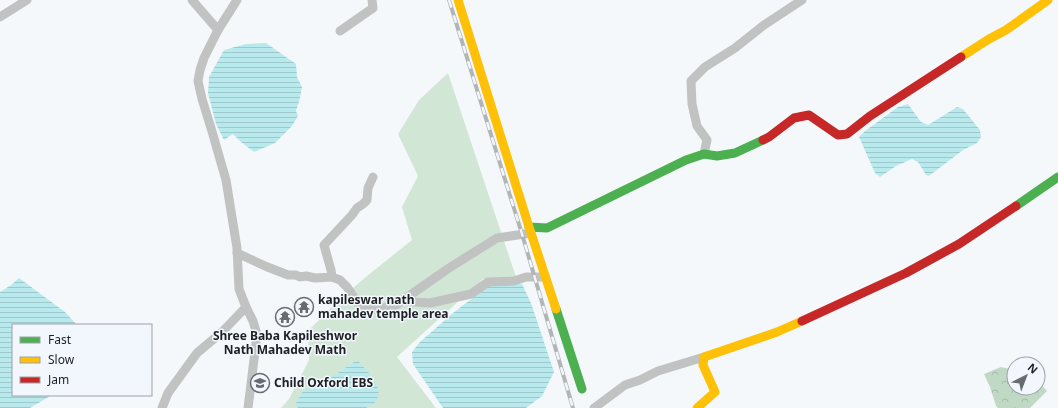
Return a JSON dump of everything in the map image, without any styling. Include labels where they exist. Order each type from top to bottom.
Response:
[{"type":"street","points":[[0,16],[27,0]]},
{"type":"street","points":[[192,0],[218,30]]},
{"type":"street","points":[[236,0],[218,30],[204,58],[198,81],[226,180],[237,253],[239,289],[256,331],[256,343],[248,408]]},
{"type":"street","points":[[340,31],[373,8],[372,0]]},
{"type":"street","points":[[458,0],[530,230],[582,389]]},
{"type":"street","points":[[704,154],[707,140],[697,126],[692,104],[691,81],[705,67],[802,0]]},
{"type":"street","points":[[237,253],[288,275],[315,278],[332,277],[340,280],[347,287],[357,302],[371,310],[396,305],[449,268],[497,238],[530,230],[547,228],[678,163],[704,154],[717,156],[735,153],[769,137],[794,118],[809,115],[838,135],[847,134],[870,116],[1006,30],[1048,0]]},
{"type":"street","points":[[332,277],[324,245],[357,208],[367,200],[368,188],[373,177]]},
{"type":"street","points":[[594,408],[625,385],[658,372],[777,332],[906,273],[959,244],[1012,210],[1058,177]]},
{"type":"street","points":[[404,300],[413,302],[430,302],[471,294],[488,282],[514,281],[526,277],[545,277]]},
{"type":"street","points":[[162,408],[168,393],[197,353],[222,332],[246,307]]},
{"type":"street","points":[[697,408],[715,392],[703,365],[704,357]]},
{"type":"green space","points":[[448,73],[516,277],[483,279],[397,357],[436,408],[281,408],[289,399],[309,360],[308,331],[338,301],[412,240],[402,207],[418,176],[398,134],[419,100]]},
{"type":"green space","points":[[1001,367],[1006,368],[1006,396],[1042,396],[1030,408],[998,408],[996,406],[984,374]]},
{"type":"water","points":[[266,43],[296,64],[297,77],[302,87],[296,111],[298,116],[292,126],[275,143],[254,152],[233,134],[224,140],[216,124],[208,93],[209,77],[224,50],[246,44]]},
{"type":"water","points":[[908,104],[921,122],[928,125],[957,107],[963,109],[980,130],[981,137],[977,143],[963,150],[929,176],[926,175],[918,162],[912,159],[896,166],[880,177],[875,173],[859,137],[898,107]]},
{"type":"water","points":[[19,278],[65,312],[76,324],[12,324],[12,396],[50,396],[30,408],[0,408],[0,292]]},
{"type":"water","points":[[504,282],[522,284],[531,303],[554,372],[542,396],[526,408],[443,408],[413,364],[412,352],[419,343],[453,313],[491,284]]},
{"type":"water","points":[[357,360],[369,373],[379,390],[377,401],[366,408],[298,408],[296,403],[303,391],[329,379]]},
{"type":"railway","points":[[449,0],[522,234],[573,408]]},
{"type":"traffic: fast","points":[[529,227],[547,228],[686,160],[704,154],[717,156],[735,153],[763,140]]},
{"type":"traffic: fast","points":[[1016,206],[1058,177]]},
{"type":"traffic: fast","points":[[556,309],[582,389]]},
{"type":"traffic: slow","points":[[458,0],[556,309]]},
{"type":"traffic: slow","points":[[961,57],[1006,30],[1048,0]]},
{"type":"traffic: slow","points":[[697,408],[715,392],[703,365],[704,357],[777,332],[802,321]]},
{"type":"traffic: jam","points":[[763,140],[794,118],[809,115],[838,135],[847,134],[870,116],[961,57]]},
{"type":"traffic: jam","points":[[802,321],[906,273],[959,244],[1016,206]]},
{"type":"place","name":"kapileswar nath mahadev temple area","points":[[304,307]]},
{"type":"place","name":"Shree Baba Kapileshwor Nath Mahadev Math","points":[[285,317]]},
{"type":"place","name":"Child Oxford EBS","points":[[260,383]]}]
